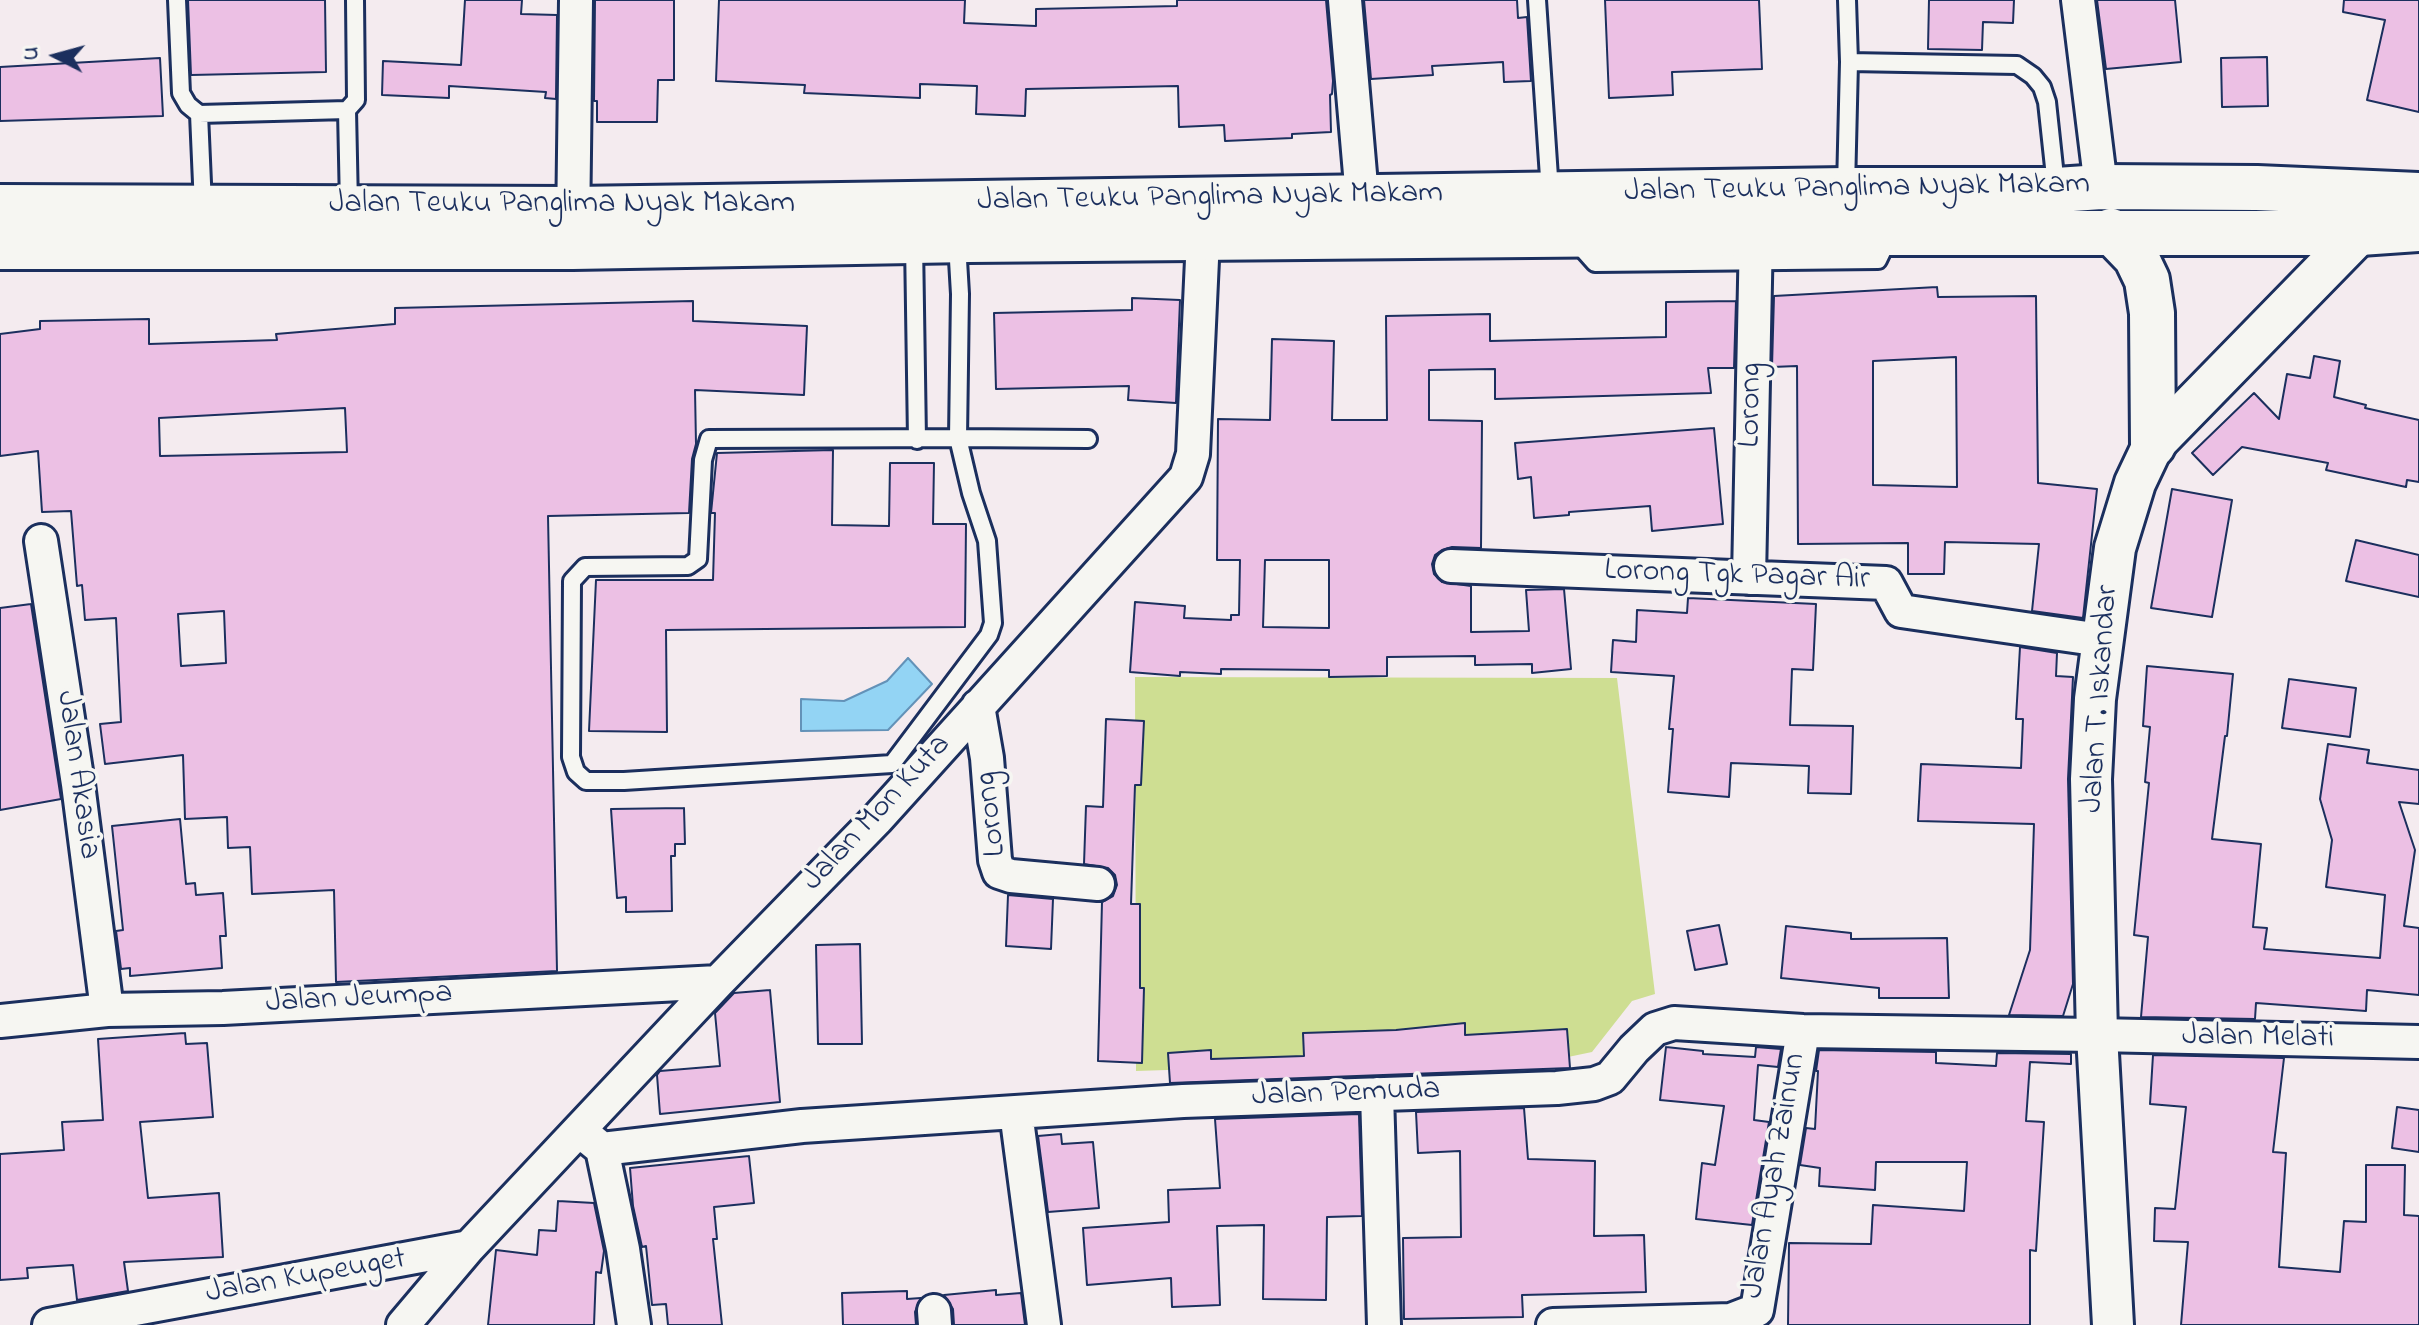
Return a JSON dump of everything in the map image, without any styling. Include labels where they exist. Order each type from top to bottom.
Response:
[{"type":"main road","name":"Jalan Teuku Panglima Nyak Makam","points":[[0,247],[573,228],[965,227],[1203,238],[1579,235],[1665,214],[1846,190],[2257,188],[2419,196]]},
{"type":"main road","name":"Jalan Teuku Panglima Nyak Makam","points":[[0,207],[349,206],[573,228],[914,242],[965,227],[1362,197],[1550,194],[1665,214],[1756,247],[1889,232],[2360,233],[2419,229]]},
{"type":"main road","points":[[2111,231],[2136,257],[2147,280],[2152,313],[2153,445]]},
{"type":"street","points":[[573,228],[576,0]]},
{"type":"street","points":[[1345,0],[1362,197]]},
{"type":"street","points":[[2078,0],[2101,187]]},
{"type":"street","name":"Jalan T. Iskandar","points":[[2113,1325],[2097,1035],[2091,779],[2101,640],[2115,548],[2135,483],[2153,445],[2360,233],[2419,196]]},
{"type":"street","name":"Jalan Mon Kuta","points":[[403,1325],[469,1247],[591,1140],[718,982],[877,819],[1186,477],[1193,454],[1203,238]]},
{"type":"street","name":"Lorong","points":[[1749,578],[1756,247]]},
{"type":"street","name":"Jalan Akasia","points":[[41,541],[78,784],[107,1010]]},
{"type":"street","name":"Lorong Tgk Pagar Air","points":[[1451,566],[1886,583],[1901,611],[2101,640]]},
{"type":"street","name":"Lorong","points":[[978,706],[984,733],[995,860],[999,872],[1011,876],[1098,884]]},
{"type":"street","name":"Jalan Jeumpa","points":[[0,1021],[107,1010],[223,1008],[718,982]]},
{"type":"street","name":"Jalan Pemuda","points":[[591,1140],[1183,1101],[1557,1088],[1594,1084],[1610,1078],[1655,1029],[1667,1024],[1803,1031],[2097,1035]]},
{"type":"street","name":"Jalan Ayah Zainun","points":[[1553,1325],[1731,1320],[1757,1310],[1803,1031]]},
{"type":"street","name":"Jalan Melati","points":[[2097,1035],[2419,1042]]},
{"type":"street","points":[[1377,1094],[1384,1325]]},
{"type":"street","points":[[1016,1112],[1044,1325]]},
{"type":"street","points":[[591,1140],[623,1249],[634,1325]]},
{"type":"street","name":"Jalan Kupeuget","points":[[52,1325],[469,1247]]},
{"type":"lane","points":[[177,0],[181,93],[188,105],[199,114],[347,110]]},
{"type":"lane","points":[[349,206],[347,110],[356,100],[355,0]]},
{"type":"lane","points":[[1537,0],[1550,194]]},
{"type":"lane","points":[[1846,190],[1847,0]]},
{"type":"lane","points":[[1849,62],[2017,65],[2042,87],[2047,102],[2053,132],[2057,190]]},
{"type":"lane","points":[[199,114],[203,206]]},
{"type":"lane","points":[[965,227],[960,294],[958,438],[987,541],[993,623],[989,635],[892,764],[624,781],[586,781],[576,772],[571,757],[572,581],[585,567],[688,566],[698,559],[703,460],[709,439],[917,440],[958,438],[1088,439]]},
{"type":"lane","points":[[1579,235],[1579,245],[1595,263],[1756,247]]},
{"type":"lane","points":[[914,242],[917,440]]},
{"type":"green space","points":[[1135,677],[1617,678],[1655,994],[1632,1001],[1592,1052],[1568,1057],[1136,1071]]},
{"type":"water","points":[[908,658],[932,684],[888,730],[801,731],[801,699],[844,701],[887,681]]},
{"type":"building","points":[[188,0],[325,0],[326,72],[191,75]]},
{"type":"building","points":[[465,0],[522,0],[521,14],[557,15],[556,99],[545,98],[546,92],[449,86],[449,98],[382,95],[383,61],[461,65]]},
{"type":"building","points":[[595,0],[674,0],[674,80],[658,80],[657,122],[597,122],[597,101],[594,101]]},
{"type":"building","points":[[719,0],[965,0],[964,23],[1036,26],[1036,9],[1177,6],[1177,0],[1326,0],[1333,81],[1330,95],[1331,132],[1292,134],[1292,138],[1225,141],[1224,125],[1179,127],[1178,86],[1026,89],[1025,116],[976,114],[977,86],[920,84],[920,98],[804,93],[805,85],[716,81]]},
{"type":"building","points":[[1364,0],[1517,0],[1518,18],[1527,17],[1531,81],[1504,82],[1503,62],[1432,66],[1433,75],[1371,79]]},
{"type":"building","points":[[1605,0],[1759,0],[1762,69],[1672,72],[1673,95],[1609,98]]},
{"type":"building","points":[[1929,0],[2014,0],[2013,23],[1983,22],[1982,50],[1928,49]]},
{"type":"building","points":[[2097,0],[2175,0],[2181,62],[2106,69]]},
{"type":"building","points":[[2344,0],[2419,0],[2419,112],[2367,100],[2385,20],[2343,12]]},
{"type":"building","points":[[2267,57],[2268,106],[2222,107],[2221,58]]},
{"type":"building","points":[[160,58],[163,116],[0,121],[0,67]]},
{"type":"building","points":[[1937,287],[1938,297],[2036,296],[2038,483],[2097,489],[2083,618],[2032,611],[2039,544],[1945,542],[1944,574],[1908,574],[1908,543],[1798,544],[1797,366],[1772,367],[1774,296]],"holes":[[[1956,357],[1957,487],[1873,485],[1873,361]]]},
{"type":"building","points":[[1132,298],[1180,300],[1176,403],[1128,400],[1129,386],[996,389],[994,313],[1132,310]]},
{"type":"building","points":[[693,301],[693,321],[807,326],[804,395],[695,390],[696,444],[692,459],[689,513],[548,516],[557,971],[336,982],[334,890],[252,894],[250,847],[228,848],[227,817],[185,819],[183,755],[105,764],[100,724],[121,722],[116,618],[85,620],[82,585],[77,586],[71,511],[42,512],[38,451],[0,456],[0,334],[40,329],[40,321],[149,319],[149,344],[277,340],[276,334],[395,324],[395,308]],"holes":[[[345,408],[347,452],[160,456],[159,418]],[[224,611],[226,663],[181,666],[178,614]]]},
{"type":"building","points":[[1736,301],[1734,368],[1708,368],[1711,393],[1495,399],[1495,369],[1429,370],[1429,420],[1482,421],[1481,548],[1452,547],[1442,550],[1435,555],[1432,564],[1434,574],[1442,582],[1471,586],[1471,632],[1529,631],[1526,590],[1564,589],[1571,669],[1532,673],[1532,664],[1475,665],[1475,656],[1387,657],[1387,676],[1329,677],[1329,670],[1221,669],[1221,674],[1180,672],[1180,676],[1130,672],[1135,602],[1185,606],[1184,618],[1231,620],[1231,615],[1239,615],[1240,560],[1217,560],[1218,419],[1270,420],[1272,339],[1334,341],[1332,420],[1387,420],[1386,316],[1490,314],[1490,341],[1666,337],[1666,302]],"holes":[[[1265,560],[1329,560],[1329,628],[1263,627]]]},
{"type":"building","points":[[2314,356],[2340,361],[2334,397],[2366,405],[2365,408],[2419,420],[2419,482],[2407,480],[2406,487],[2326,470],[2328,463],[2242,447],[2213,475],[2192,453],[2254,393],[2279,419],[2287,374],[2310,378]]},
{"type":"building","points":[[1714,428],[1723,524],[1652,531],[1650,506],[1534,518],[1531,477],[1518,479],[1515,443]]},
{"type":"building","points":[[833,450],[832,525],[889,526],[890,463],[934,463],[933,524],[966,524],[965,627],[666,630],[667,732],[589,731],[596,580],[713,580],[715,513],[711,513],[717,453]]},
{"type":"building","points":[[2172,489],[2232,500],[2212,617],[2151,608]]},
{"type":"building","points":[[2356,540],[2419,555],[2419,597],[2346,581]]},
{"type":"building","points":[[1688,598],[1816,604],[1813,670],[1792,669],[1790,725],[1853,726],[1851,794],[1808,793],[1809,766],[1731,763],[1729,797],[1668,792],[1674,676],[1611,672],[1613,640],[1636,642],[1637,610],[1687,613]]},
{"type":"building","points":[[31,604],[61,799],[0,810],[0,608]]},
{"type":"building","points":[[2020,647],[2057,653],[2056,676],[2073,677],[2068,779],[2073,984],[2063,1016],[2009,1015],[2030,950],[2034,824],[1918,821],[1921,764],[2021,768],[2023,719],[2016,719]]},
{"type":"building","points":[[2147,666],[2233,674],[2212,839],[2261,844],[2253,927],[2267,928],[2264,949],[2380,958],[2385,895],[2326,887],[2332,840],[2320,799],[2328,744],[2369,750],[2367,763],[2419,770],[2419,804],[2399,802],[2415,850],[2404,926],[2419,928],[2419,995],[2367,990],[2366,1011],[2256,1003],[2255,1019],[2141,1017],[2148,937],[2134,935],[2149,783],[2145,782],[2150,727],[2143,726]]},
{"type":"building","points":[[2289,679],[2356,688],[2350,737],[2282,728]]},
{"type":"building","points":[[1106,719],[1144,721],[1141,785],[1135,785],[1131,904],[1140,904],[1140,988],[1144,988],[1142,1063],[1098,1061],[1102,902],[1113,896],[1117,885],[1115,875],[1108,868],[1084,864],[1086,806],[1103,807]]},
{"type":"building","points":[[684,808],[685,844],[675,844],[675,856],[671,856],[672,911],[626,912],[626,897],[617,898],[611,809]]},
{"type":"building","points":[[180,819],[186,884],[195,883],[196,895],[223,893],[226,936],[220,936],[222,968],[130,976],[130,968],[121,969],[116,931],[123,930],[112,826]]},
{"type":"building","points":[[1008,895],[1053,899],[1051,949],[1006,946]]},
{"type":"building","points":[[1719,925],[1727,964],[1695,970],[1687,931]]},
{"type":"building","points":[[1786,926],[1851,933],[1851,939],[1947,938],[1949,998],[1879,998],[1879,988],[1781,978]]},
{"type":"building","points":[[860,944],[862,1044],[818,1044],[816,945]]},
{"type":"building","points":[[770,990],[780,1102],[660,1114],[657,1075],[660,1071],[720,1066],[715,1013],[734,993]]},
{"type":"building","points":[[1465,1023],[1465,1035],[1567,1029],[1570,1068],[1170,1083],[1168,1053],[1211,1050],[1211,1059],[1304,1056],[1303,1033],[1396,1030]]},
{"type":"building","points":[[185,1033],[186,1044],[207,1043],[213,1117],[140,1122],[148,1198],[219,1193],[223,1257],[124,1262],[128,1291],[77,1300],[73,1265],[27,1268],[28,1278],[0,1280],[0,1154],[64,1150],[62,1122],[103,1120],[98,1039]]},
{"type":"building","points":[[1666,1047],[1703,1051],[1703,1054],[1755,1057],[1756,1047],[1781,1049],[1778,1067],[1758,1065],[1754,1120],[1769,1122],[1752,1225],[1696,1219],[1702,1163],[1715,1165],[1724,1106],[1660,1100]]},
{"type":"building","points":[[1819,1050],[1936,1052],[1936,1063],[1996,1066],[1997,1053],[2071,1054],[2071,1064],[2030,1062],[2026,1121],[2044,1122],[2036,1251],[2030,1250],[2030,1325],[1788,1325],[1789,1243],[1871,1244],[1873,1205],[1964,1211],[1967,1162],[1876,1162],[1875,1190],[1819,1186],[1820,1168],[1800,1165],[1806,1128],[1815,1129]]},
{"type":"building","points":[[2153,1055],[2284,1058],[2273,1152],[2286,1153],[2279,1267],[2340,1272],[2344,1221],[2366,1222],[2366,1165],[2405,1165],[2404,1215],[2419,1216],[2419,1325],[2181,1325],[2188,1242],[2154,1241],[2155,1208],[2175,1209],[2186,1107],[2150,1104]]},
{"type":"building","points":[[2397,1107],[2419,1110],[2419,1152],[2392,1148]]},
{"type":"building","points":[[1524,1108],[1528,1159],[1595,1161],[1594,1236],[1644,1235],[1646,1292],[1522,1295],[1523,1317],[1404,1319],[1403,1238],[1461,1237],[1460,1151],[1418,1153],[1416,1112]]},
{"type":"building","points":[[1359,1114],[1362,1216],[1327,1217],[1326,1300],[1263,1299],[1264,1225],[1217,1226],[1220,1305],[1172,1307],[1171,1278],[1087,1285],[1083,1228],[1169,1222],[1168,1190],[1220,1188],[1215,1119]]},
{"type":"building","points":[[1061,1134],[1062,1144],[1093,1142],[1099,1208],[1048,1212],[1038,1136]]},
{"type":"building","points":[[749,1156],[754,1203],[714,1207],[717,1239],[713,1239],[722,1325],[668,1325],[666,1304],[652,1305],[646,1246],[642,1247],[633,1206],[630,1168]]},
{"type":"building","points":[[558,1201],[594,1203],[604,1251],[601,1273],[596,1272],[594,1325],[488,1325],[496,1250],[537,1255],[539,1230],[556,1231]]},
{"type":"building","points":[[996,1290],[996,1295],[1021,1293],[1025,1325],[954,1325],[953,1309],[944,1295]]},
{"type":"building","points":[[907,1291],[907,1299],[921,1298],[915,1312],[916,1325],[843,1325],[842,1293]]}]
